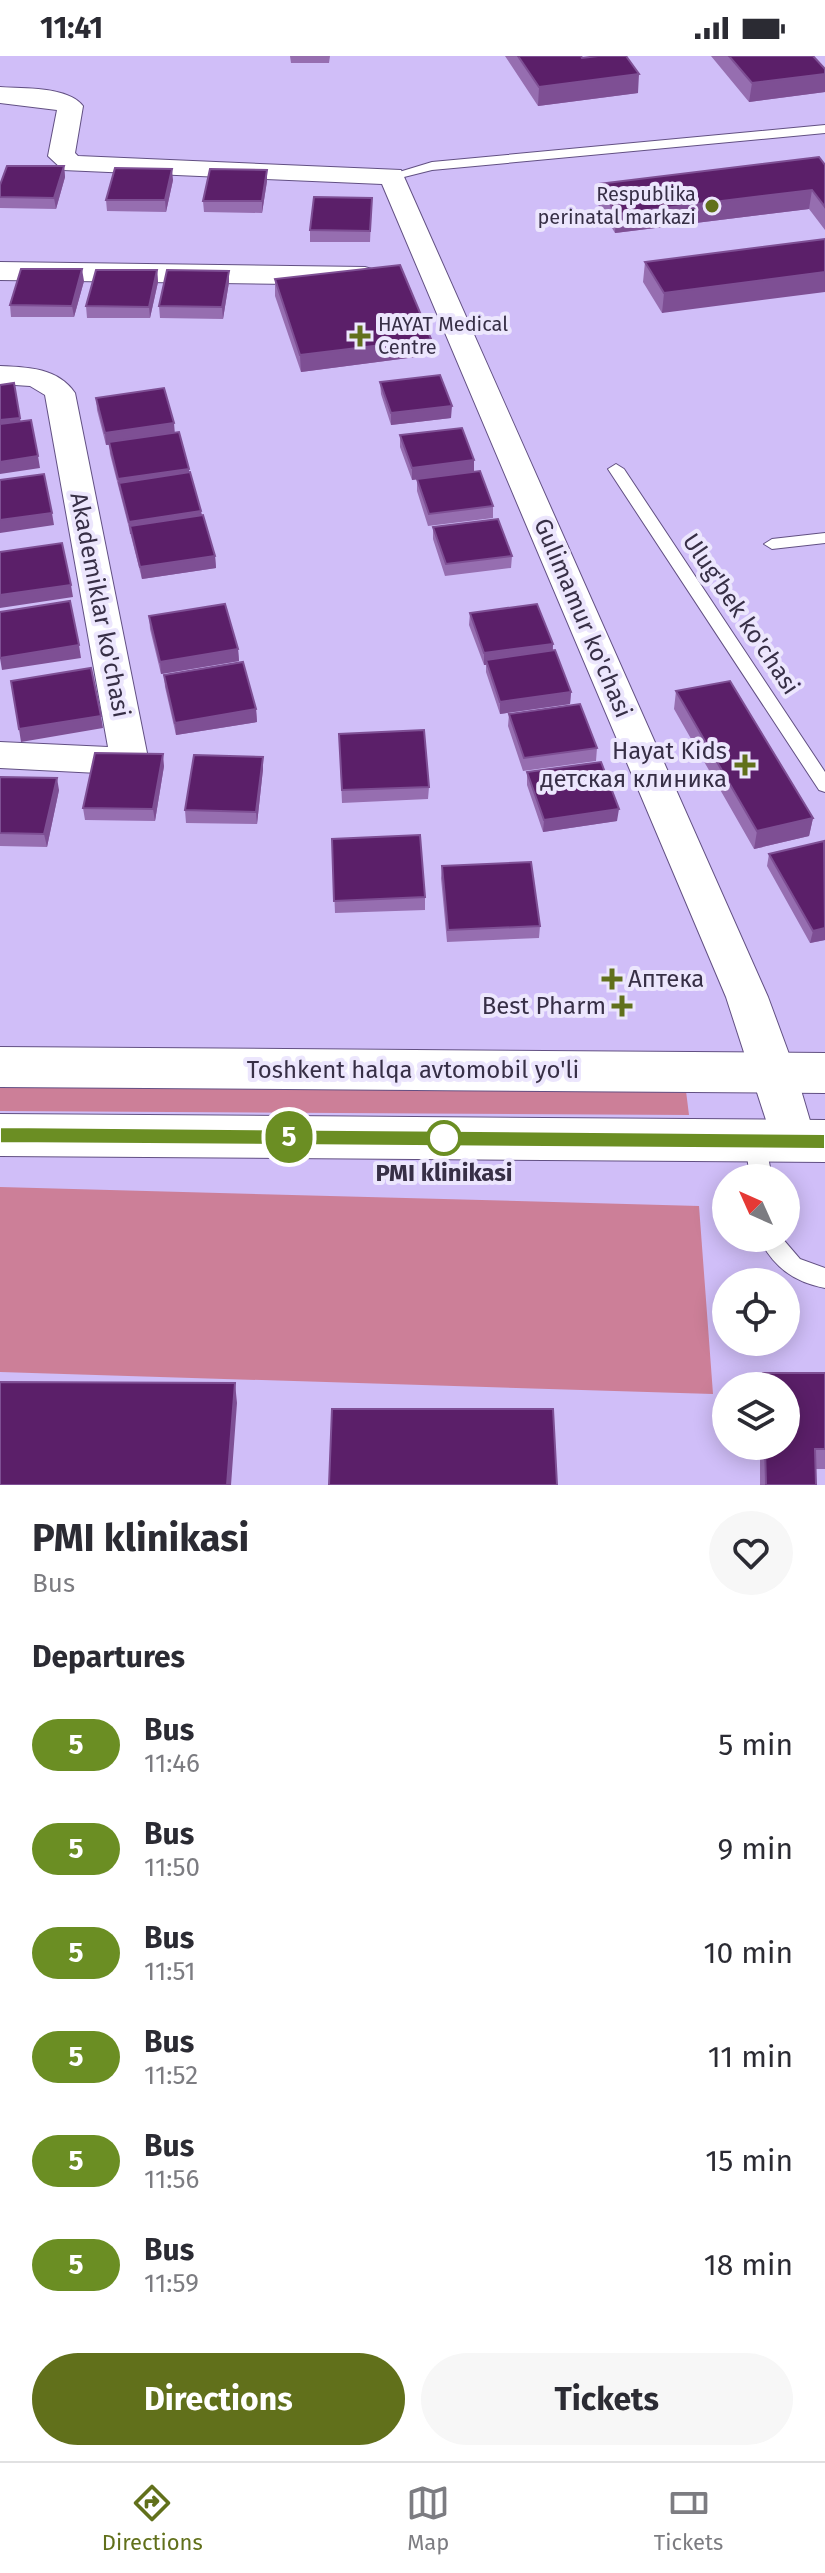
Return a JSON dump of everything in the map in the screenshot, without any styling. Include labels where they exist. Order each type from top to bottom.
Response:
[{"type":"highway","name":"Toshkent halqa avtomobil yo'li","points":[[0,1067],[825,1073]]},
{"type":"highway","points":[[0,1135],[784,1150]]},
{"type":"street","points":[[0,95],[55,100],[70,106],[61,156],[72,164],[392,176]]},
{"type":"street","name":"Gulimamur ko'chasi","points":[[392,176],[409,276],[747,997],[774,1073],[784,1150]]},
{"type":"street","points":[[0,271],[409,276]]},
{"type":"street","name":"Akademiklar ko'chasi","points":[[0,375],[40,379],[50,382],[60,393],[128,753],[118,761],[0,755]]},
{"type":"lane","points":[[392,176],[432,166],[825,129]]},
{"type":"lane","name":"Ulug'bek ko'chasi","points":[[616,469],[825,786]]},
{"type":"lane","points":[[772,544],[825,538]]},
{"type":"lane","points":[[779,1252],[805,1275],[825,1278]]},
{"type":"shaded area","points":[[0,1087],[686,1091],[689,1115],[0,1111]]},
{"type":"shaded area","points":[[0,1187],[699,1206],[712,1394],[0,1372]]},
{"type":"building","points":[[518,56],[626,56],[639,74],[539,87]]},
{"type":"building","points":[[729,56],[813,56],[825,69],[825,74],[752,83]]},
{"type":"building","points":[[819,157],[825,165],[825,207],[812,190],[616,214],[598,184]]},
{"type":"building","points":[[7,166],[64,166],[54,198],[0,197],[0,185]]},
{"type":"building","points":[[115,168],[172,169],[165,200],[106,200]]},
{"type":"building","points":[[210,169],[267,170],[262,201],[203,201]]},
{"type":"building","points":[[314,197],[372,198],[370,231],[310,230]]},
{"type":"building","points":[[825,239],[825,272],[664,293],[645,262]]},
{"type":"building","points":[[400,265],[431,339],[300,355],[275,279]]},
{"type":"building","points":[[21,269],[82,269],[72,306],[10,305]]},
{"type":"building","points":[[96,270],[157,270],[149,307],[86,306]]},
{"type":"building","points":[[167,270],[229,271],[222,307],[159,306]]},
{"type":"building","points":[[440,375],[452,406],[391,413],[380,382]]},
{"type":"building","points":[[14,383],[20,418],[0,420],[0,385]]},
{"type":"building","points":[[164,388],[174,423],[105,433],[96,398]]},
{"type":"building","points":[[31,420],[38,456],[0,462],[0,424]]},
{"type":"building","points":[[462,428],[474,460],[412,468],[400,435]]},
{"type":"building","points":[[179,432],[189,469],[118,479],[109,442]]},
{"type":"building","points":[[480,471],[493,506],[429,514],[417,479]]},
{"type":"building","points":[[190,472],[201,511],[129,522],[119,483]]},
{"type":"building","points":[[44,474],[52,513],[0,520],[0,480]]},
{"type":"building","points":[[203,515],[215,556],[140,567],[130,526]]},
{"type":"building","points":[[498,519],[512,556],[446,564],[433,527]]},
{"type":"building","points":[[62,543],[71,585],[0,595],[0,552]]},
{"type":"building","points":[[70,601],[79,645],[0,658],[0,612]]},
{"type":"building","points":[[225,604],[238,649],[160,662],[149,616]]},
{"type":"building","points":[[537,604],[553,644],[484,653],[470,613]]},
{"type":"building","points":[[555,650],[571,692],[500,702],[486,660]]},
{"type":"building","points":[[243,662],[256,709],[175,723],[164,675]]},
{"type":"building","points":[[91,668],[101,716],[19,729],[11,681]]},
{"type":"building","points":[[730,681],[813,818],[757,831],[676,691]]},
{"type":"building","points":[[580,704],[597,748],[524,758],[509,714]]},
{"type":"building","points":[[424,730],[429,787],[342,790],[339,734]]},
{"type":"building","points":[[95,753],[163,754],[153,809],[83,808]]},
{"type":"building","points":[[194,755],[263,757],[256,812],[185,810]]},
{"type":"building","points":[[601,762],[619,809],[544,820],[527,772]]},
{"type":"building","points":[[0,777],[57,778],[44,834],[0,833]]},
{"type":"building","points":[[420,835],[425,897],[334,901],[332,839]]},
{"type":"building","points":[[824,841],[825,928],[813,931],[769,854]]},
{"type":"building","points":[[531,862],[540,926],[448,930],[442,866]]},
{"type":"building","points":[[800,1373],[825,1373],[825,1449],[815,1449],[816,1485],[766,1485],[765,1460],[800,1460]]},
{"type":"building","points":[[0,1382],[235,1383],[227,1485],[0,1485]]},
{"type":"building","points":[[332,1409],[553,1409],[557,1485],[329,1485]]},
{"type":"bus line","name":"5","points":[[0,1135],[825,1141]]},
{"type":"place","name":"Respublika perinatal markazi","points":[[712,206]]},
{"type":"place","name":"HAYAT Medical Centre","points":[[360,336]]},
{"type":"place","name":"Hayat Kids детская клиника","points":[[745,765]]},
{"type":"place","name":"Аптека","points":[[612,979]]},
{"type":"place","name":"Best Pharm","points":[[622,1006]]},
{"type":"place","name":"PMI klinikasi","points":[[444,1138]]}]
